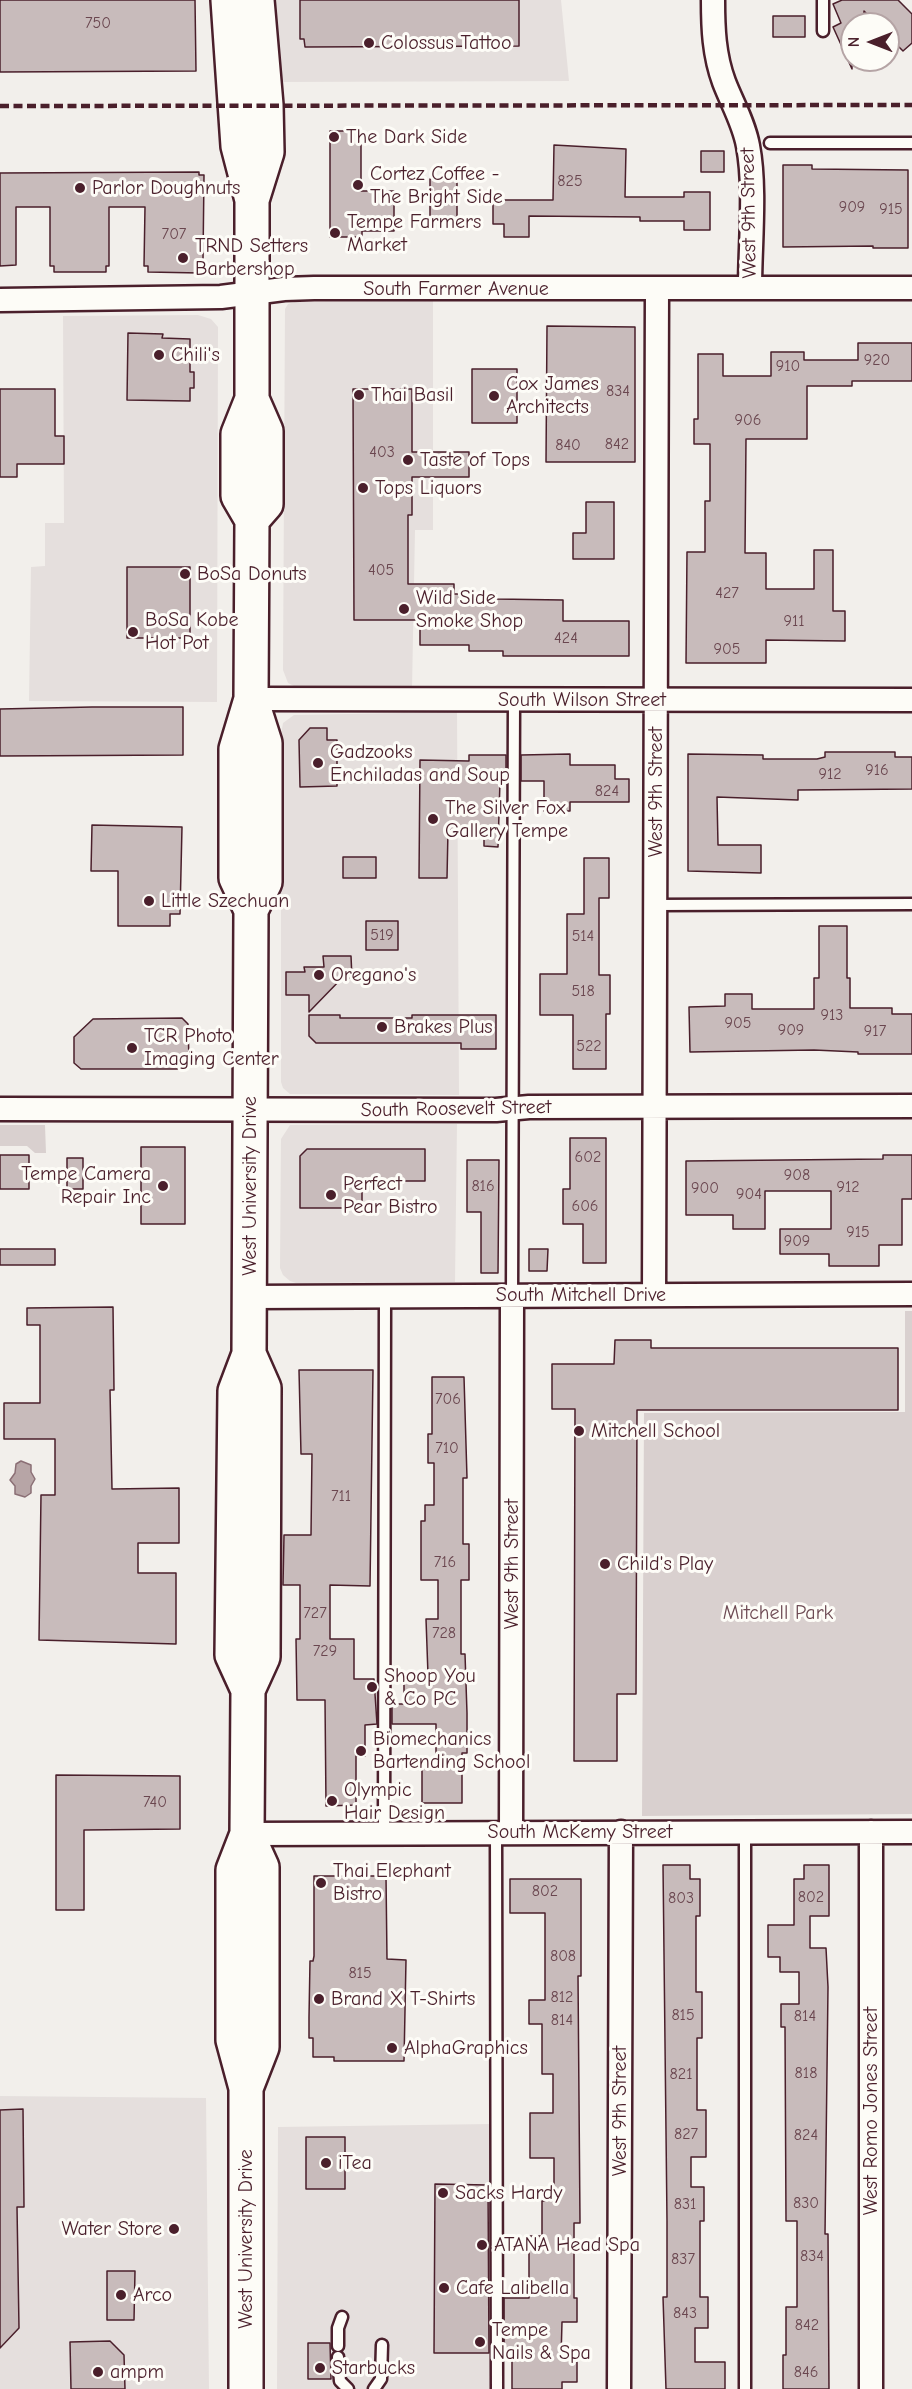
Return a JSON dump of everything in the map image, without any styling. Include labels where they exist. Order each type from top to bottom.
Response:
[{"type":"main road","name":"West University Drive","points":[[228,0],[237,146],[252,200],[252,399],[238,434],[238,496],[252,520],[251,699],[265,743],[265,882],[251,910],[249,1354],[264,1388],[264,1423],[263,1657],[248,1689],[248,1834],[262,1867],[262,2047],[246,2088],[246,2389]]},
{"type":"main road","name":"West University Drive","points":[[252,200],[267,152],[266,105],[257,0]]},
{"type":"street","name":"West 9th Street","points":[[713,0],[713,28],[718,62],[746,133],[750,162],[750,288]]},
{"type":"street","name":"South Farmer Avenue","points":[[0,300],[221,297],[314,288],[912,288]]},
{"type":"street","name":"West 9th Street","points":[[654,1295],[657,289]]},
{"type":"street","name":"South Wilson Street","points":[[251,699],[912,700]]},
{"type":"street","name":"South Roosevelt Street","points":[[0,1109],[250,1111],[912,1107]]},
{"type":"street","name":"South Mitchell Drive","points":[[249,1297],[912,1294]]},
{"type":"street","name":"West 9th Street","points":[[504,1833],[512,1295]]},
{"type":"street","name":"West 9th Street","points":[[619,2389],[621,1832]]},
{"type":"street","name":"West Romo Jones Street","points":[[871,1832],[871,2389]]},
{"type":"street","name":"South McKemy Street","points":[[248,1834],[912,1832]]},
{"type":"lane","points":[[823,0],[823,31]]},
{"type":"lane","points":[[770,143],[912,142]]},
{"type":"lane","points":[[512,1295],[514,700]]},
{"type":"lane","points":[[655,905],[912,904]]},
{"type":"lane","points":[[384,1834],[385,1295]]},
{"type":"lane","points":[[745,1832],[745,2389]]},
{"type":"lane","points":[[497,2389],[504,1833]]},
{"type":"lane","points":[[342,2317],[338,2328],[340,2381],[348,2389]]},
{"type":"lane","points":[[374,2389],[381,2379],[382,2345]]},
{"type":"shaded area","points":[[273,0],[561,0],[569,81],[280,82]]},
{"type":"shaded area","points":[[433,301],[433,530],[415,530],[412,689],[296,687],[288,683],[283,670],[285,309],[288,304],[295,302]]},
{"type":"shaded area","points":[[198,315],[211,319],[218,327],[217,702],[29,701],[31,567],[45,566],[45,523],[64,523],[63,316]]},
{"type":"shaded area","points":[[457,712],[459,1095],[290,1094],[283,1088],[281,1082],[281,735],[283,723],[294,715]]},
{"type":"shaded area","points":[[457,1124],[455,1282],[296,1283],[283,1275],[280,1268],[281,1139],[290,1125]]},
{"type":"shaded area","points":[[21,1461],[31,1465],[31,1472],[35,1479],[31,1486],[31,1493],[25,1497],[15,1494],[15,1486],[10,1480],[15,1473],[16,1464]]},
{"type":"shaded area","points":[[0,2096],[206,2098],[209,2389],[0,2389]]},
{"type":"shaded area","points":[[490,2124],[492,2389],[277,2389],[278,2127]]},
{"type":"green space","points":[[0,1125],[45,1125],[46,1153],[35,1153],[27,1146],[0,1146]]},
{"type":"green space","name":"Mitchell Park","points":[[905,1311],[912,1311],[912,1814],[642,1816],[644,1413],[905,1412]]},
{"type":"building","points":[[0,0],[195,0],[196,71],[0,72]]},
{"type":"building","points":[[300,0],[519,0],[519,46],[305,47],[304,39],[300,39]]},
{"type":"building","points":[[842,0],[898,0],[912,14],[912,43],[903,51],[900,48],[900,12],[840,12],[840,21],[833,4]]},
{"type":"building","points":[[773,16],[805,16],[805,37],[773,37]]},
{"type":"building","points":[[840,24],[840,42],[833,27]]},
{"type":"building","points":[[330,131],[361,131],[361,191],[394,191],[394,231],[362,231],[362,237],[330,237]]},
{"type":"building","points":[[554,145],[626,149],[625,197],[684,197],[684,192],[710,192],[710,230],[684,230],[684,221],[640,221],[640,217],[529,216],[529,237],[504,237],[504,224],[493,224],[493,200],[553,200]]},
{"type":"building","points":[[701,151],[724,151],[724,172],[701,172]]},
{"type":"building","points":[[783,165],[812,165],[812,169],[908,170],[908,248],[783,247]]},
{"type":"building","points":[[199,172],[199,175],[204,175],[203,260],[200,260],[200,273],[148,272],[148,266],[144,266],[145,207],[109,207],[109,266],[106,266],[106,272],[54,272],[54,266],[50,266],[50,207],[16,207],[16,265],[0,266],[0,173]]},
{"type":"building","points":[[430,179],[457,179],[457,219],[430,219]]},
{"type":"building","points":[[547,326],[635,327],[635,462],[546,462]]},
{"type":"building","name":"Chili's","points":[[128,333],[163,334],[162,338],[190,339],[190,372],[194,372],[194,388],[190,388],[190,401],[127,400]]},
{"type":"building","points":[[858,343],[912,343],[912,381],[852,381],[852,386],[807,386],[807,439],[746,439],[745,553],[766,553],[766,589],[814,589],[814,550],[833,550],[833,611],[845,611],[845,641],[766,640],[766,663],[686,663],[687,552],[705,552],[705,501],[710,501],[710,444],[694,444],[694,419],[698,419],[698,354],[723,354],[723,376],[771,376],[771,352],[804,352],[804,360],[858,360]]},
{"type":"building","name":"Cox James Architects","points":[[472,369],[517,369],[517,423],[472,423]]},
{"type":"building","points":[[0,389],[55,389],[55,436],[64,436],[64,464],[17,464],[17,477],[0,477]]},
{"type":"building","points":[[353,389],[412,389],[412,452],[469,452],[469,477],[412,477],[412,515],[408,515],[408,584],[454,584],[454,594],[496,594],[496,599],[563,600],[563,621],[629,621],[629,656],[503,656],[503,651],[469,651],[469,645],[420,645],[420,620],[354,620]]},
{"type":"building","points":[[586,502],[614,502],[614,559],[573,559],[573,533],[586,533]]},
{"type":"building","points":[[127,567],[190,567],[190,638],[127,638]]},
{"type":"building","points":[[183,707],[183,755],[0,756],[0,709]]},
{"type":"building","name":"Gadzooks Enchiladas and Soup","points":[[310,728],[327,728],[327,740],[337,740],[337,786],[300,787],[299,740]]},
{"type":"building","points":[[825,752],[895,752],[895,757],[912,757],[912,789],[798,790],[798,800],[717,797],[718,845],[761,845],[761,873],[688,871],[688,754],[763,755],[763,759],[817,759],[825,757]]},
{"type":"building","points":[[570,754],[570,765],[615,765],[615,779],[629,779],[629,802],[570,802],[570,811],[544,811],[544,781],[521,781],[521,755]]},
{"type":"building","points":[[469,755],[506,755],[506,781],[500,781],[498,847],[484,846],[484,831],[448,830],[447,878],[419,878],[420,760],[469,761]]},
{"type":"building","points":[[92,825],[182,827],[180,914],[170,914],[170,926],[118,926],[118,871],[91,871]]},
{"type":"building","points":[[343,857],[376,857],[376,878],[343,878]]},
{"type":"building","points":[[584,858],[609,858],[609,898],[599,898],[599,975],[610,975],[610,1014],[606,1014],[606,1069],[573,1069],[573,1015],[540,1015],[540,974],[567,974],[567,914],[584,914]]},
{"type":"building","points":[[366,921],[398,921],[398,950],[366,950]]},
{"type":"building","points":[[819,926],[847,926],[847,978],[850,978],[850,1008],[892,1008],[892,1014],[912,1014],[912,1054],[858,1054],[858,1052],[814,1050],[690,1052],[689,1007],[725,1006],[725,994],[752,994],[752,1009],[814,1009],[814,978],[819,978]]},
{"type":"building","name":"Oregano's","points":[[323,956],[351,956],[352,978],[342,978],[309,1012],[309,995],[286,995],[286,972],[305,972],[304,967],[324,967]]},
{"type":"building","name":"Brakes Plus","points":[[309,1015],[340,1015],[340,1018],[412,1018],[412,1015],[496,1015],[496,1049],[461,1049],[461,1043],[316,1043],[309,1036]]},
{"type":"building","name":"TCR Photo Imaging Center","points":[[182,1018],[188,1024],[189,1061],[181,1069],[81,1069],[74,1063],[74,1037],[93,1019]]},
{"type":"building","points":[[570,1138],[606,1138],[606,1263],[583,1263],[583,1224],[563,1224],[563,1189],[570,1189]]},
{"type":"building","name":"Tempe Camera Repair Inc","points":[[141,1147],[185,1147],[185,1224],[141,1224]]},
{"type":"building","points":[[307,1149],[425,1149],[425,1181],[362,1181],[362,1208],[300,1208],[300,1156]]},
{"type":"building","points":[[0,1155],[29,1155],[29,1189],[0,1189]]},
{"type":"building","points":[[883,1155],[912,1155],[912,1199],[902,1199],[902,1245],[879,1245],[879,1266],[829,1266],[829,1254],[780,1254],[780,1229],[831,1229],[831,1191],[765,1191],[765,1229],[733,1229],[733,1215],[686,1215],[686,1161],[883,1159]]},
{"type":"building","points":[[67,1158],[83,1158],[83,1189],[67,1189]]},
{"type":"building","points":[[467,1160],[499,1160],[498,1273],[481,1273],[481,1212],[467,1212]]},
{"type":"building","points":[[0,1249],[55,1249],[55,1265],[0,1265]]},
{"type":"building","points":[[529,1249],[548,1249],[547,1271],[529,1271]]},
{"type":"building","points":[[113,1307],[114,1390],[110,1390],[112,1489],[179,1488],[179,1543],[138,1543],[138,1573],[176,1573],[176,1644],[39,1640],[41,1495],[55,1495],[55,1439],[4,1439],[4,1403],[40,1403],[40,1325],[27,1325],[27,1308]]},
{"type":"building","name":"Child's Play","points":[[615,1340],[651,1340],[651,1348],[898,1348],[898,1410],[637,1410],[636,1694],[617,1694],[617,1761],[574,1761],[575,1409],[552,1409],[552,1364],[614,1364]]},
{"type":"building","points":[[299,1370],[373,1370],[370,1586],[330,1585],[330,1639],[354,1639],[354,1679],[374,1679],[377,1724],[365,1725],[365,1756],[356,1756],[356,1805],[326,1806],[325,1700],[297,1700],[296,1639],[300,1639],[300,1585],[283,1585],[284,1535],[311,1535],[312,1454],[301,1454]]},
{"type":"building","points":[[432,1377],[464,1377],[467,1478],[463,1478],[463,1544],[469,1544],[469,1580],[461,1580],[461,1654],[465,1654],[467,1713],[467,1753],[462,1753],[462,1803],[422,1803],[422,1761],[436,1761],[436,1724],[392,1724],[392,1704],[404,1704],[404,1675],[428,1675],[426,1619],[438,1619],[438,1580],[421,1580],[421,1521],[425,1521],[425,1505],[434,1505],[434,1463],[428,1463],[428,1434],[432,1434]]},
{"type":"building","points":[[56,1775],[180,1776],[180,1829],[84,1830],[84,1910],[56,1910]]},
{"type":"building","points":[[663,1865],[690,1865],[690,1879],[700,1879],[700,1916],[696,1916],[696,1992],[702,1992],[702,2038],[697,2038],[697,2110],[706,2110],[706,2157],[691,2157],[691,2187],[704,2187],[704,2221],[700,2221],[700,2297],[708,2297],[708,2328],[695,2328],[695,2362],[725,2362],[725,2389],[666,2389],[663,2297],[667,2297],[667,2221]]},
{"type":"building","points":[[804,1865],[829,1865],[829,1916],[810,1916],[810,1948],[826,1948],[828,1987],[825,2234],[828,2234],[829,2389],[783,2389],[786,2307],[797,2307],[797,2221],[786,2221],[785,2027],[781,2027],[781,2004],[799,2004],[799,1972],[780,1972],[780,1957],[768,1957],[768,1925],[794,1925],[794,1879],[804,1879]]},
{"type":"building","points":[[314,1876],[386,1876],[387,1959],[406,1960],[404,2061],[334,2061],[334,2057],[313,2057],[313,2038],[309,2038],[309,2017],[310,1961],[313,1961],[314,1956]]},
{"type":"building","points":[[510,1879],[581,1879],[581,1976],[578,1976],[580,2223],[574,2223],[574,2298],[577,2298],[577,2322],[562,2322],[561,2358],[577,2358],[577,2382],[562,2382],[562,2389],[512,2389],[512,2353],[504,2353],[504,2298],[529,2298],[529,2236],[542,2236],[542,2201],[554,2201],[554,2158],[530,2158],[530,2113],[553,2113],[553,2074],[542,2074],[542,2024],[529,2024],[529,2000],[545,2000],[545,1913],[510,1913]]},
{"type":"building","points":[[23,2109],[24,2207],[17,2207],[19,2328],[0,2348],[0,2110]]},
{"type":"building","name":"iTea","points":[[306,2137],[345,2137],[345,2189],[306,2189]]},
{"type":"building","points":[[435,2184],[488,2185],[489,2353],[434,2353]]},
{"type":"building","name":"Arco","points":[[107,2271],[135,2271],[134,2320],[107,2320]]},
{"type":"building","name":"ampm","points":[[110,2341],[124,2355],[125,2389],[71,2389],[70,2342]]},
{"type":"building","name":"Starbucks","points":[[308,2343],[330,2343],[331,2379],[308,2379]]},
{"type":"railway","points":[[0,106],[912,105]]},
{"type":"place","name":"Colossus Tattoo","points":[[369,43]]},
{"type":"place","name":"The Dark Side","points":[[334,137]]},
{"type":"place","name":"Cortez Coffee - The Bright Side","points":[[358,185]]},
{"type":"place","name":"Parlor Doughnuts","points":[[80,188]]},
{"type":"place","name":"Tempe Farmers Market","points":[[335,233]]},
{"type":"place","name":"TRND Setters Barbershop","points":[[183,258]]},
{"type":"place","name":"Chili's","points":[[159,355]]},
{"type":"place","name":"Thai Basil","points":[[359,395]]},
{"type":"place","name":"Cox James Architects","points":[[494,396]]},
{"type":"place","name":"Taste of Tops","points":[[408,460]]},
{"type":"place","name":"Tops Liquors","points":[[363,488]]},
{"type":"place","name":"BoSa Donuts","points":[[185,574]]},
{"type":"place","name":"Wild Side Smoke Shop","points":[[404,609]]},
{"type":"place","name":"BoSa Kobe Hot Pot","points":[[133,632]]},
{"type":"place","name":"Gadzooks Enchiladas and Soup","points":[[318,763]]},
{"type":"place","name":"The Silver Fox Gallery Tempe","points":[[433,819]]},
{"type":"place","name":"Little Szechuan","points":[[149,901]]},
{"type":"place","name":"Oregano's","points":[[319,975]]},
{"type":"place","name":"Brakes Plus","points":[[382,1027]]},
{"type":"place","name":"TCR Photo Imaging Center","points":[[132,1048]]},
{"type":"place","name":"Tempe Camera Repair Inc","points":[[163,1186]]},
{"type":"place","name":"Perfect Pear Bistro","points":[[331,1195]]},
{"type":"place","name":"Mitchell School","points":[[579,1431]]},
{"type":"place","name":"Child's Play","points":[[605,1564]]},
{"type":"place","name":"Shoop You & Co PC","points":[[372,1687]]},
{"type":"place","name":"Biomechanics Bartending School","points":[[361,1751]]},
{"type":"place","name":"Olympic Hair Design","points":[[332,1801]]},
{"type":"place","name":"Thai Elephant Bistro","points":[[321,1883]]},
{"type":"place","name":"Brand X T-Shirts","points":[[319,1999]]},
{"type":"place","name":"AlphaGraphics","points":[[392,2048]]},
{"type":"place","name":"iTea","points":[[326,2163]]},
{"type":"place","name":"Sacks Hardy","points":[[443,2193]]},
{"type":"place","name":"Water Store","points":[[174,2229]]},
{"type":"place","name":"ATANA Head Spa","points":[[482,2245]]},
{"type":"place","name":"Cafe Lalibella","points":[[444,2288]]},
{"type":"place","name":"Arco","points":[[121,2295]]},
{"type":"place","name":"Tempe Nails & Spa","points":[[480,2342]]},
{"type":"place","name":"Starbucks","points":[[320,2368]]},
{"type":"place","name":"ampm","points":[[98,2372]]}]
